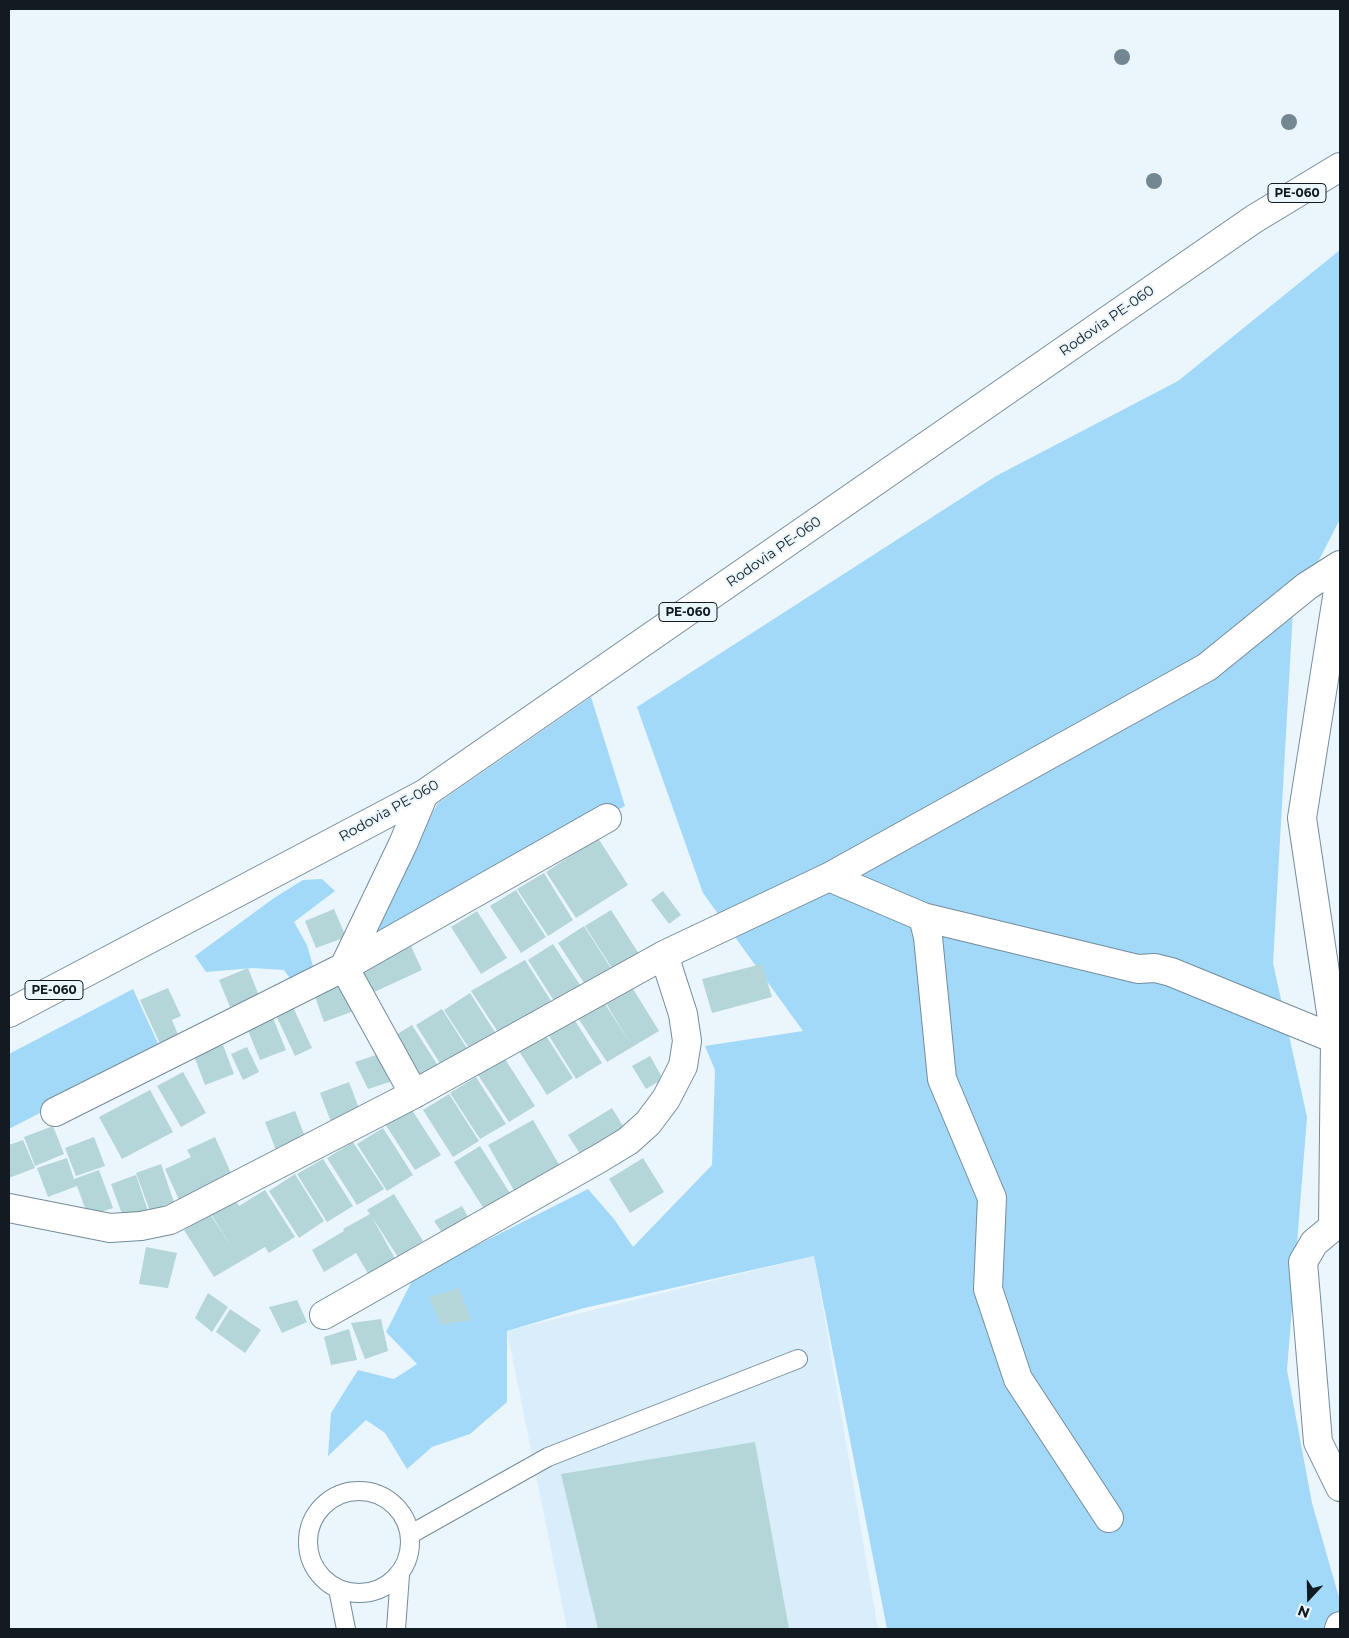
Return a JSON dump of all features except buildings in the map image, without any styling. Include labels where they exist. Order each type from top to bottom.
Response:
[{"type":"street","name":"Rodovia PE-060","points":[[9,1013],[424,794],[1254,219],[1340,167]]},
{"type":"street","points":[[9,1208],[110,1228],[141,1226],[170,1220],[414,1094],[664,955],[829,877],[1206,667],[1307,586],[1340,565]]},
{"type":"street","points":[[1340,578],[1302,818],[1335,1039],[1333,1227],[1314,1243],[1303,1262],[1318,1442],[1340,1487]]},
{"type":"street","points":[[344,967],[403,844],[424,794]]},
{"type":"street","points":[[55,1112],[344,967],[607,818]]},
{"type":"street","points":[[829,877],[923,916],[1138,969],[1155,968],[1171,972],[1335,1039]]},
{"type":"street","points":[[923,916],[928,937],[942,1079],[992,1198],[988,1289],[1018,1379],[1109,1518]]},
{"type":"street","points":[[324,1315],[600,1158],[628,1141],[648,1123],[666,1099],[683,1066],[686,1041],[682,1014],[664,955]]},
{"type":"street","points":[[344,967],[414,1094]]},
{"type":"lane","points":[[411,1534],[548,1457],[798,1359]]},
{"type":"lane","points":[[396,1629],[400,1575],[409,1556],[411,1534],[403,1514],[386,1497],[363,1490],[339,1494],[319,1508],[308,1529],[308,1553],[319,1575],[338,1589],[360,1594],[382,1588],[400,1575]]},
{"type":"lane","points":[[338,1589],[346,1629]]},
{"type":"shaded area","points":[[1340,250],[1340,519],[1293,611],[1273,963],[1307,1117],[1287,1370],[1312,1503],[1340,1601],[1340,1619],[1336,1629],[887,1629],[814,1256],[584,1308],[507,1331],[507,1402],[470,1434],[432,1447],[407,1469],[385,1433],[366,1420],[328,1456],[331,1413],[358,1370],[394,1379],[417,1364],[386,1332],[414,1277],[588,1189],[614,1219],[633,1247],[712,1165],[715,1070],[705,1046],[803,1031],[703,893],[637,707],[996,476],[1178,381]]},
{"type":"shaded area","points":[[591,697],[625,806],[358,944],[438,803]]},
{"type":"shaded area","points":[[322,879],[335,891],[294,922],[307,945],[315,973],[291,980],[284,970],[253,968],[206,972],[195,956],[274,898],[303,880]]},
{"type":"shaded area","points":[[133,989],[161,1050],[9,1129],[9,1054]]},
{"type":"shaded area","points":[[814,1256],[878,1629],[567,1629],[507,1331]]}]
